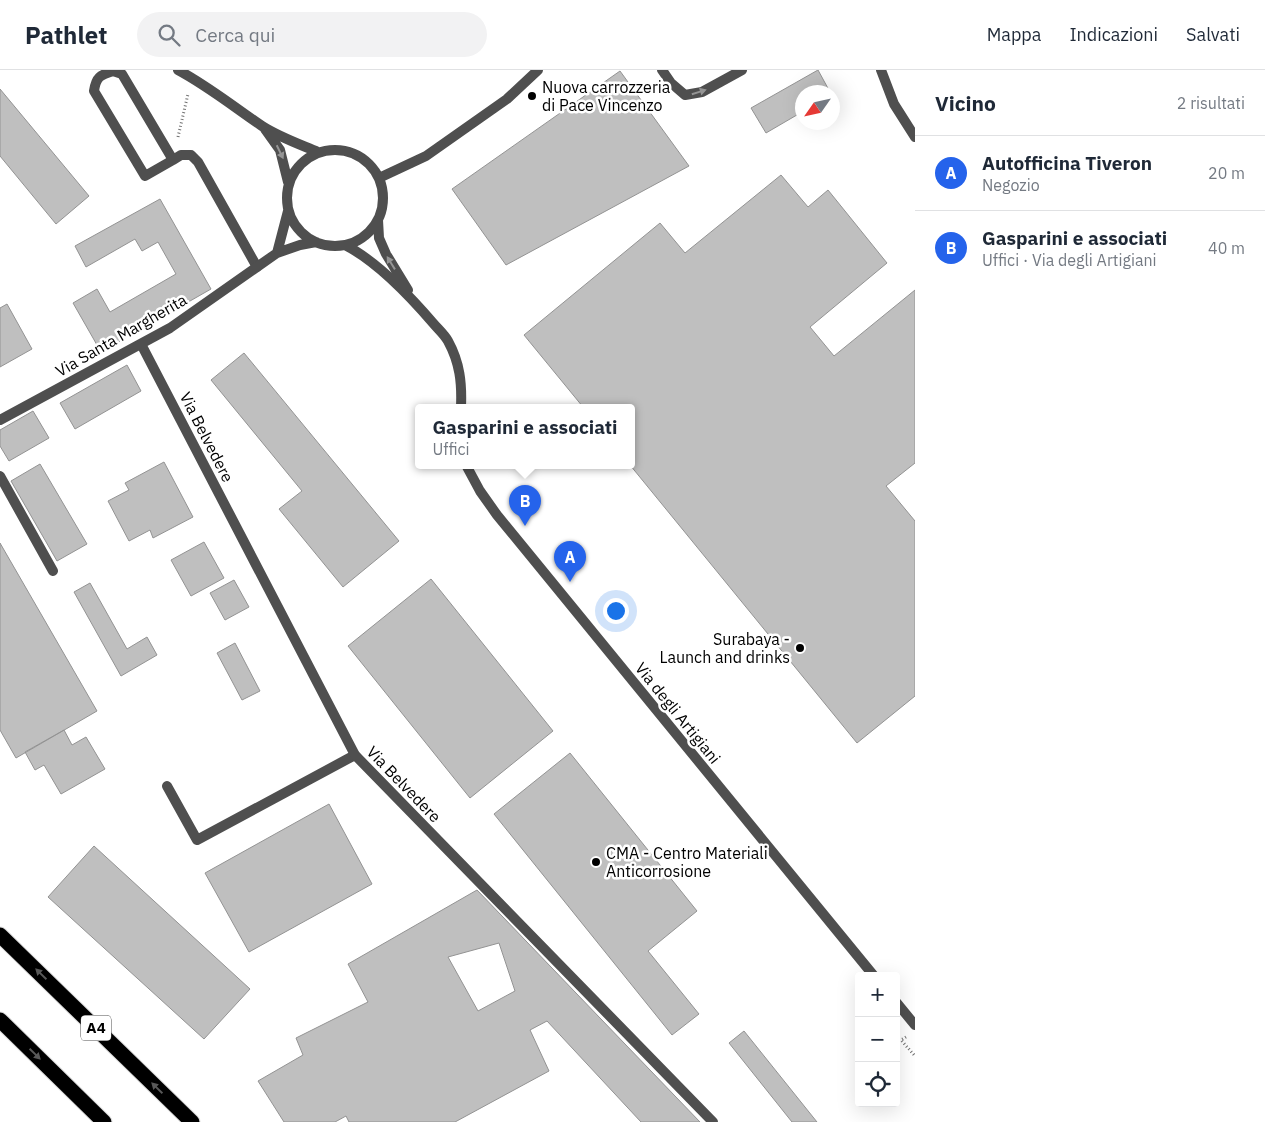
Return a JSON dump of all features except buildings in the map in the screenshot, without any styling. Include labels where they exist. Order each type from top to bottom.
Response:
[{"type":"highway","name":"A4","points":[[0,935],[192,1122]]},
{"type":"highway","points":[[0,1020],[104,1122]]},
{"type":"street","points":[[178,70],[197,80],[262,126],[318,152]]},
{"type":"street","points":[[379,178],[426,156],[507,99],[538,70]]},
{"type":"street","points":[[662,70],[671,83],[685,95],[702,92],[742,70]]},
{"type":"street","points":[[173,160],[122,74],[113,71],[102,74],[95,81],[94,91],[145,176],[173,160],[181,155],[191,155],[198,162],[257,268]]},
{"type":"street","points":[[886,72],[894,104],[915,137]]},
{"type":"street","points":[[262,126],[280,150],[284,159],[288,182],[286,196],[288,211],[294,224],[304,235],[316,242],[330,246],[345,245],[358,240],[370,232],[378,220],[383,206],[383,191],[379,178],[371,165],[360,156],[346,150],[332,149],[318,152],[305,159],[295,169],[288,182]]},
{"type":"street","points":[[277,253],[288,211]]},
{"type":"street","points":[[378,220],[379,238],[386,254],[415,302]]},
{"type":"street","name":"Via Santa Margherita","points":[[0,420],[170,328],[277,253],[316,242]]},
{"type":"street","points":[[345,245],[359,252],[373,263],[415,302],[447,340],[462,381],[461,404]]},
{"type":"street","name":"Via Belvedere","points":[[141,344],[355,755],[713,1122]]},
{"type":"street","name":"Via degli Artigiani","points":[[468,469],[497,515],[871,972]]},
{"type":"street","points":[[0,476],[53,572]]},
{"type":"street","points":[[167,786],[197,840],[355,755]]},
{"type":"street","points":[[900,1007],[915,1025]]},
{"type":"path","points":[[173,160],[187,95],[197,80]]},
{"type":"path","points":[[908,1035],[901,1040],[915,1056]]},
{"type":"place","name":"Nuova carrozzeria di Pace Vincenzo","points":[[532,96]]},
{"type":"place","name":"Gasparini e associati","points":[[525,526]]},
{"type":"place","name":"Autofficina Tiveron","points":[[570,582]]},
{"type":"place","name":"Surabaya - Launch and drinks","points":[[800,648]]},
{"type":"place","name":"CMA - Centro Materiali Anticorrosione","points":[[596,862]]}]
